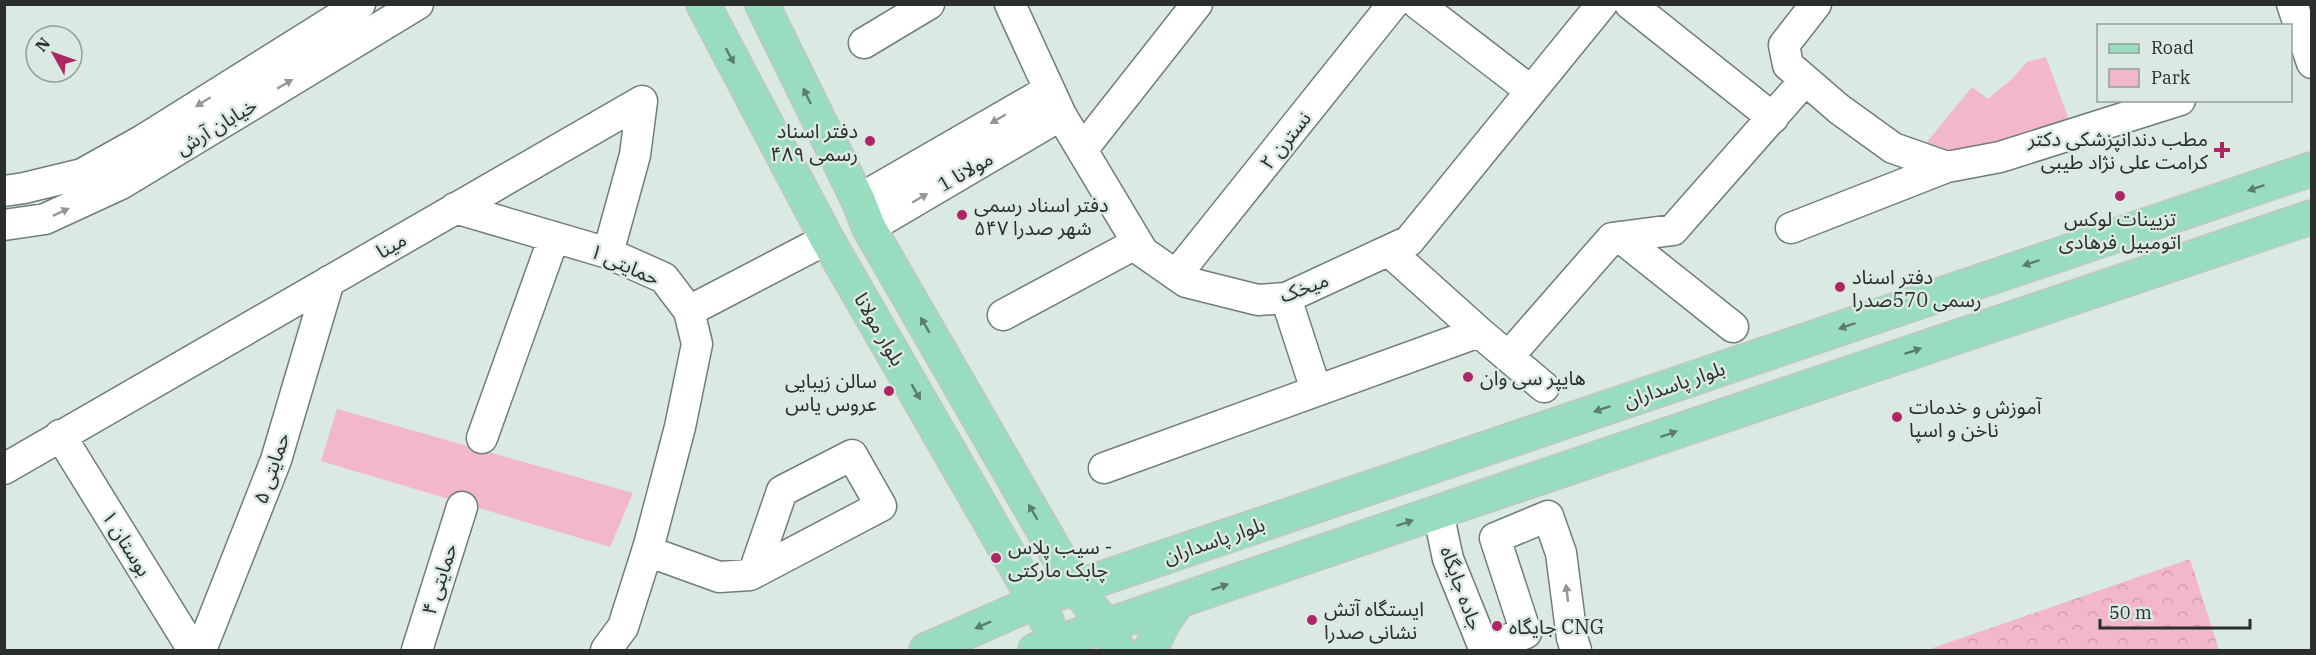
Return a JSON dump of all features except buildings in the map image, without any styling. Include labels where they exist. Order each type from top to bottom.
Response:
[{"type":"main road","name":"بلوار مولانا","points":[[703,4],[827,238],[1037,601],[1052,648]]},
{"type":"main road","points":[[762,4],[864,214],[1076,587],[1112,639]]},
{"type":"main road","name":"بلوار پاسداران","points":[[926,651],[1037,601],[1076,587],[2312,169]]},
{"type":"main road","points":[[1052,648],[1112,639],[1178,601],[2312,217]]},
{"type":"main road","points":[[1956,289],[1969,333]]},
{"type":"main road","points":[[1150,651],[1163,623],[1178,601]]},
{"type":"street","name":"خیابان آرش","points":[[4,191],[82,174],[357,17],[418,4]]},
{"type":"street","points":[[864,43],[929,4]]},
{"type":"street","name":"میخک","points":[[1010,4],[1055,103],[1143,252],[1186,282],[1258,300],[1286,298],[1409,241],[1602,4]]},
{"type":"street","points":[[1082,150],[1197,4]]},
{"type":"street","name":"نسترن ۲","points":[[1176,275],[1393,4]]},
{"type":"street","points":[[1418,4],[1531,91]]},
{"type":"street","points":[[1630,4],[1773,118]]},
{"type":"street","points":[[1816,4],[1784,45],[1788,66],[1839,109],[1893,148],[1947,167]]},
{"type":"street","points":[[2292,4],[2306,61]]},
{"type":"street","name":"خیابان آرش","points":[[4,225],[45,219],[121,184],[357,17]]},
{"type":"street","points":[[1508,357],[1612,238],[1673,230],[1805,80]]},
{"type":"street","name":"مینا","points":[[4,469],[642,101],[635,155],[608,253]]},
{"type":"street","points":[[1791,228],[1947,167],[2000,157],[2174,102]]},
{"type":"street","name":"مولانا 1","points":[[864,214],[1055,103]]},
{"type":"street","name":"حمایتی ۱","points":[[455,208],[608,253],[664,278],[689,310],[697,344],[681,427],[648,548],[623,627],[606,651]]},
{"type":"street","points":[[482,438],[554,237]]},
{"type":"street","points":[[1620,237],[1733,327]]},
{"type":"street","points":[[689,310],[827,238]]},
{"type":"street","points":[[1003,315],[1137,243]]},
{"type":"street","points":[[1389,251],[1544,387]]},
{"type":"street","name":"حمایتی ۵","points":[[201,651],[276,460],[329,281]]},
{"type":"street","points":[[1286,298],[1316,390]]},
{"type":"street","points":[[1104,468],[1479,332]]},
{"type":"street","name":"بوستان ۱","points":[[60,435],[193,651]]},
{"type":"street","name":"حمایتی ۴","points":[[417,651],[462,507]]},
{"type":"street","name":"جاده جایگاه","points":[[1438,512],[1448,559],[1484,648],[1526,633],[1495,538],[1548,516],[1561,553],[1572,638],[1576,651]]},
{"type":"street","points":[[648,548],[719,577],[750,575],[754,572]]},
{"type":"green space","points":[[2046,57],[2070,123],[1955,155],[1927,142],[1972,87],[1988,99],[2012,79],[2027,62]]},
{"type":"green space","points":[[337,409],[633,493],[610,547],[321,461]]},
{"type":"green space","points":[[2190,559],[2219,650],[1927,650]]},
{"type":"place","name":"دفتر اسناد رسمی ۴۸۹","points":[[870,141]]},
{"type":"place","name":"مطب دندانپزشکی دکتر کرامت علی نژاد طیبی","points":[[2222,150]]},
{"type":"place","name":"تزیینات لوکس اتومبیل فرهادی","points":[[2120,196]]},
{"type":"place","name":"دفتر اسناد رسمی ۵۴۷ شهر صدرا","points":[[962,215]]},
{"type":"place","name":"دفتر اسناد رسمی 570صدرا","points":[[1840,287]]},
{"type":"place","name":"هایپر سی وان","points":[[1468,377]]},
{"type":"place","name":"سالن زیبایی عروس یاس","points":[[889,391]]},
{"type":"place","name":"آموزش و خدمات ناخن و اسپا","points":[[1897,417]]},
{"type":"place","name":"سیب پلاس - چابک مارکتی","points":[[996,558]]},
{"type":"place","name":"ایستگاه آتش نشانی صدرا","points":[[1312,620]]},
{"type":"place","name":"جایگاه CNG","points":[[1497,626]]}]
